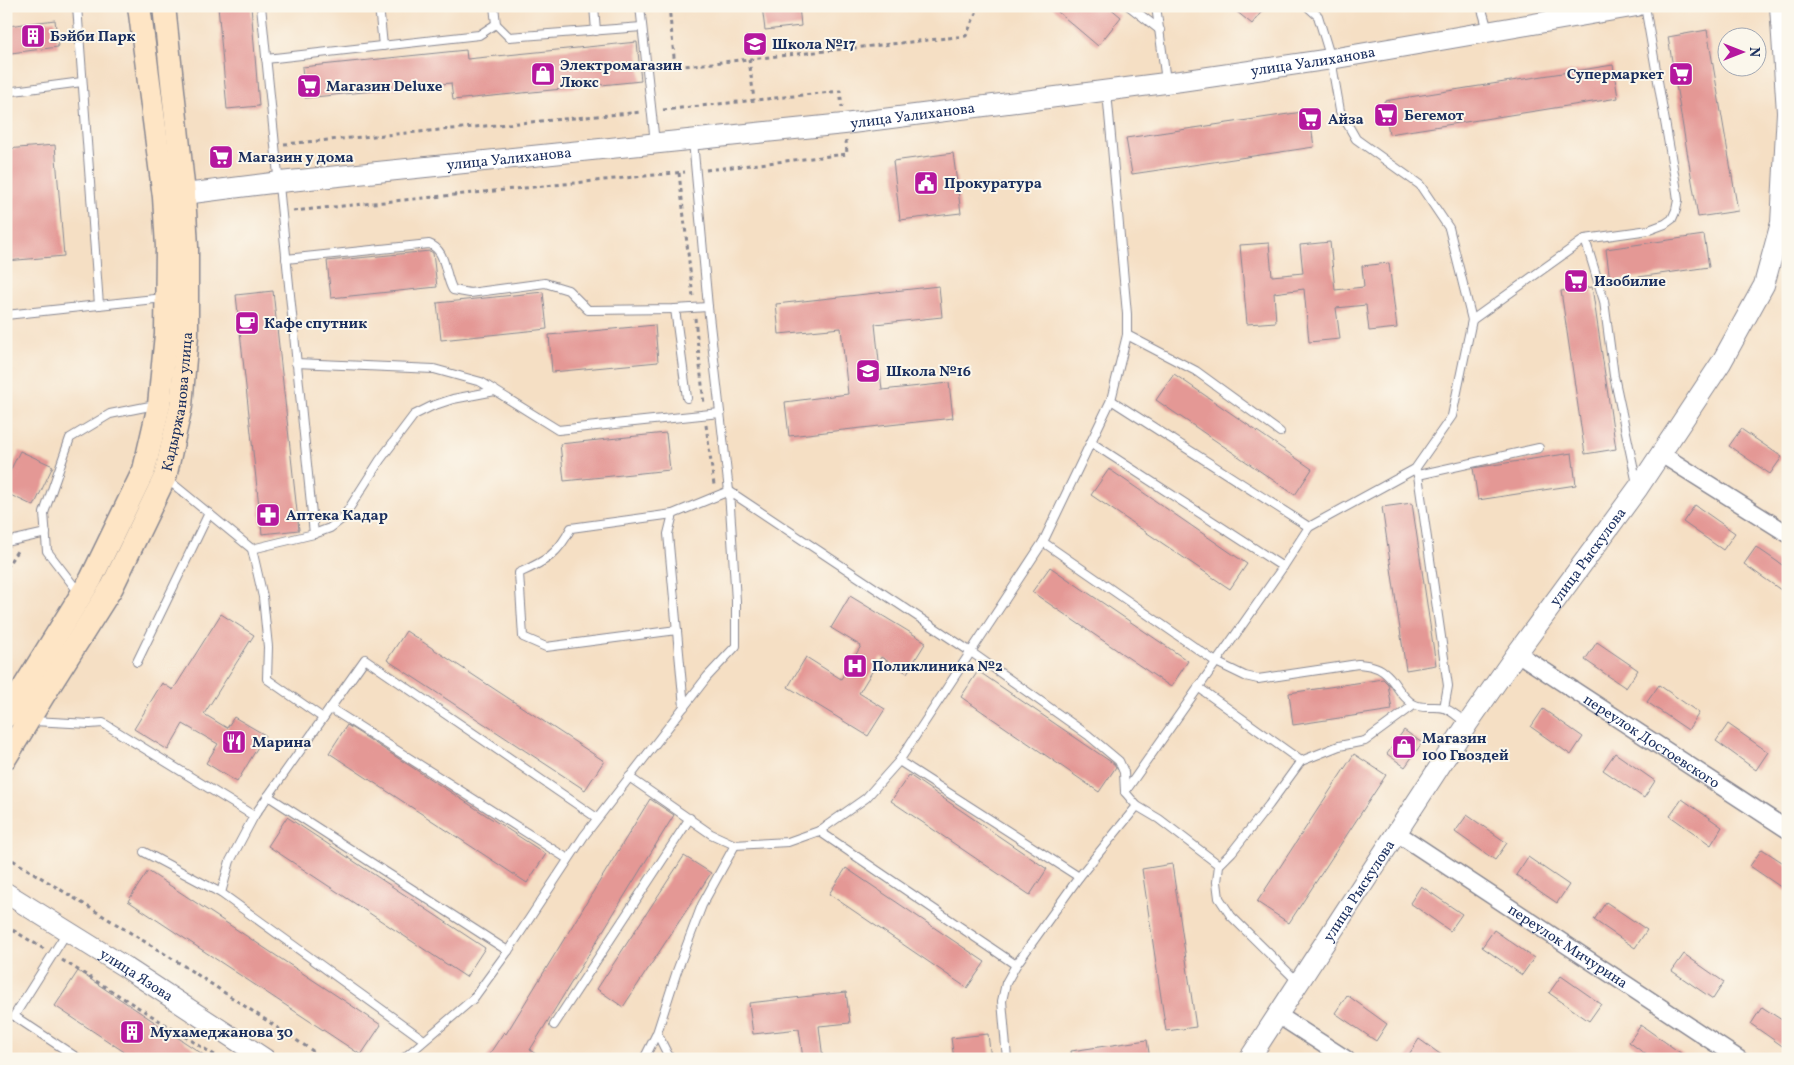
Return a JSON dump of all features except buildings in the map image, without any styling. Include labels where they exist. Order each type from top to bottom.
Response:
[{"type":"main road","name":"Кадыржанова улица","points":[[6,756],[17,718],[90,602],[112,587],[166,477],[181,406],[187,335],[187,247],[174,195],[139,6]]},
{"type":"main road","name":"Кадыржанова улица","points":[[90,602],[91,579],[144,470],[159,405],[166,334],[167,247],[174,195],[164,6]]},
{"type":"street","name":"улица Рыскулова","points":[[1248,1059],[1398,833],[1468,723],[1661,454],[1721,363],[1764,285],[1786,224],[1788,112],[1780,6]]},
{"type":"street","name":"улица Уалиханова","points":[[174,195],[280,182],[844,124],[1166,83],[1331,59],[1625,7]]},
{"type":"street","points":[[1661,454],[1788,534]]},
{"type":"street","name":"переулок Достоевского","points":[[1517,653],[1788,830]]},
{"type":"street","name":"переулок Мичурина","points":[[1398,833],[1739,1059]]},
{"type":"street","name":"улица Язова","points":[[6,893],[265,1059]]},
{"type":"street","points":[[1278,1015],[1346,1059]]},
{"type":"lane","points":[[76,6],[98,305]]},
{"type":"lane","points":[[261,6],[314,534]]},
{"type":"lane","points":[[379,6],[383,46]]},
{"type":"lane","points":[[494,6],[496,24],[509,37],[642,27]]},
{"type":"lane","points":[[594,6],[596,31]]},
{"type":"lane","points":[[640,6],[655,143]]},
{"type":"lane","points":[[1130,6],[1160,30]]},
{"type":"lane","points":[[1156,6],[1166,83]]},
{"type":"lane","points":[[1307,6],[1318,16],[1331,59],[1340,111],[1356,139],[1420,185],[1449,228],[1472,320],[1452,416],[1417,472],[1448,686],[1444,708]]},
{"type":"lane","points":[[1481,6],[1489,32]]},
{"type":"lane","points":[[1472,320],[1585,239],[1649,230],[1672,220],[1678,200],[1645,6]]},
{"type":"lane","points":[[266,59],[479,35],[496,24]]},
{"type":"lane","points":[[6,92],[82,82]]},
{"type":"lane","points":[[629,777],[711,834],[735,845],[788,842],[819,831],[866,798],[899,761],[1043,542],[1112,400],[1127,336],[1127,314],[1106,90]]},
{"type":"lane","points":[[403,1059],[473,999],[508,951],[598,818],[707,677],[736,646],[736,601],[730,491],[708,307],[692,139]]},
{"type":"lane","points":[[1585,239],[1604,301],[1614,376],[1638,488]]},
{"type":"lane","points":[[286,259],[429,244],[436,246],[440,252],[448,282],[453,290],[470,292],[545,283],[568,290],[588,310],[675,310],[708,307]]},
{"type":"lane","points":[[6,315],[166,298]]},
{"type":"lane","points":[[675,310],[687,398]]},
{"type":"lane","points":[[1127,336],[1196,371],[1280,432]]},
{"type":"lane","points":[[296,363],[434,369],[481,382],[558,430],[720,413]]},
{"type":"lane","points":[[252,549],[314,534],[330,528],[343,518],[380,460],[414,415],[453,399],[495,391]]},
{"type":"lane","points":[[1112,400],[1309,527]]},
{"type":"lane","points":[[90,602],[47,551],[44,513],[70,438],[110,414],[159,405]]},
{"type":"lane","points":[[1092,443],[1283,567]]},
{"type":"lane","points":[[1125,792],[1309,527],[1417,472],[1539,448]]},
{"type":"lane","points":[[166,477],[252,549],[264,597],[268,647],[267,679],[323,718]]},
{"type":"lane","points":[[677,630],[546,647],[523,636],[519,573],[542,563],[562,545],[570,528],[673,514],[730,491]]},
{"type":"lane","points":[[730,491],[971,652],[1088,735],[1119,761],[1124,772],[1125,792],[1137,806],[1159,819],[1218,866]]},
{"type":"lane","points":[[137,662],[209,513]]},
{"type":"lane","points":[[673,514],[668,534],[684,707]]},
{"type":"lane","points":[[8,540],[46,533]]},
{"type":"lane","points":[[1043,542],[1216,662],[1245,676],[1258,679],[1358,664],[1373,666],[1384,672],[1391,679],[1400,694],[1414,704],[1425,708],[1444,708],[1468,723]]},
{"type":"lane","points":[[221,893],[230,861],[254,816],[365,659],[598,818]]},
{"type":"lane","points":[[1198,687],[1301,761]]},
{"type":"lane","points":[[1299,982],[1231,916],[1219,898],[1218,866],[1232,852],[1301,761],[1339,746],[1364,741],[1414,704]]},
{"type":"lane","points":[[330,708],[568,860]]},
{"type":"lane","points":[[17,718],[90,724],[104,723],[254,816]]},
{"type":"lane","points":[[899,761],[1079,877]]},
{"type":"lane","points":[[268,796],[508,951]]},
{"type":"lane","points":[[1007,1059],[1002,1002],[1006,983],[1016,965],[1079,877],[1137,806]]},
{"type":"lane","points":[[554,1025],[690,818]]},
{"type":"lane","points":[[819,831],[1016,965]]},
{"type":"lane","points":[[644,1059],[657,1032],[677,971],[702,905],[735,845]]},
{"type":"lane","points":[[144,852],[221,893],[424,1040]]},
{"type":"lane","points":[[6,1021],[14,1016],[68,931]]},
{"type":"lane","points":[[14,1016],[79,1059]]},
{"type":"lane","points":[[657,1032],[670,1059]]},
{"type":"path","points":[[669,6],[675,67],[966,36],[976,13],[976,6]]},
{"type":"path","points":[[750,59],[754,100]]},
{"type":"path","points":[[276,145],[651,112],[840,91],[848,154],[679,173],[283,212]]},
{"type":"path","points":[[679,173],[715,497]]},
{"type":"path","points":[[6,856],[181,964],[325,1059]]},
{"type":"path","points":[[6,926],[221,1059]]},
{"type":"place","name":"Бэйби Парк","points":[[33,36]]},
{"type":"place","name":"Школа №17","points":[[755,44]]},
{"type":"place","name":"Электромагазин Люкс","points":[[543,74]]},
{"type":"place","name":"Супермаркет","points":[[1681,74]]},
{"type":"place","name":"Магазин Deluxe","points":[[309,86]]},
{"type":"place","name":"Бегемот","points":[[1386,115]]},
{"type":"place","name":"Айза","points":[[1310,119]]},
{"type":"place","name":"Магазин у дома","points":[[221,157]]},
{"type":"place","name":"Прокуратура","points":[[926,183]]},
{"type":"place","name":"Изобилие","points":[[1576,281]]},
{"type":"place","name":"Кафе спутник","points":[[247,323]]},
{"type":"place","name":"Школа №16","points":[[868,371]]},
{"type":"place","name":"Аптека Кадар","points":[[268,515]]},
{"type":"place","name":"Поликлиника №2","points":[[855,666]]},
{"type":"place","name":"Марина","points":[[234,742]]},
{"type":"place","name":"Магазин 100 Гвоздей","points":[[1404,747]]},
{"type":"place","name":"Мухамеджанова 30","points":[[132,1032]]}]
